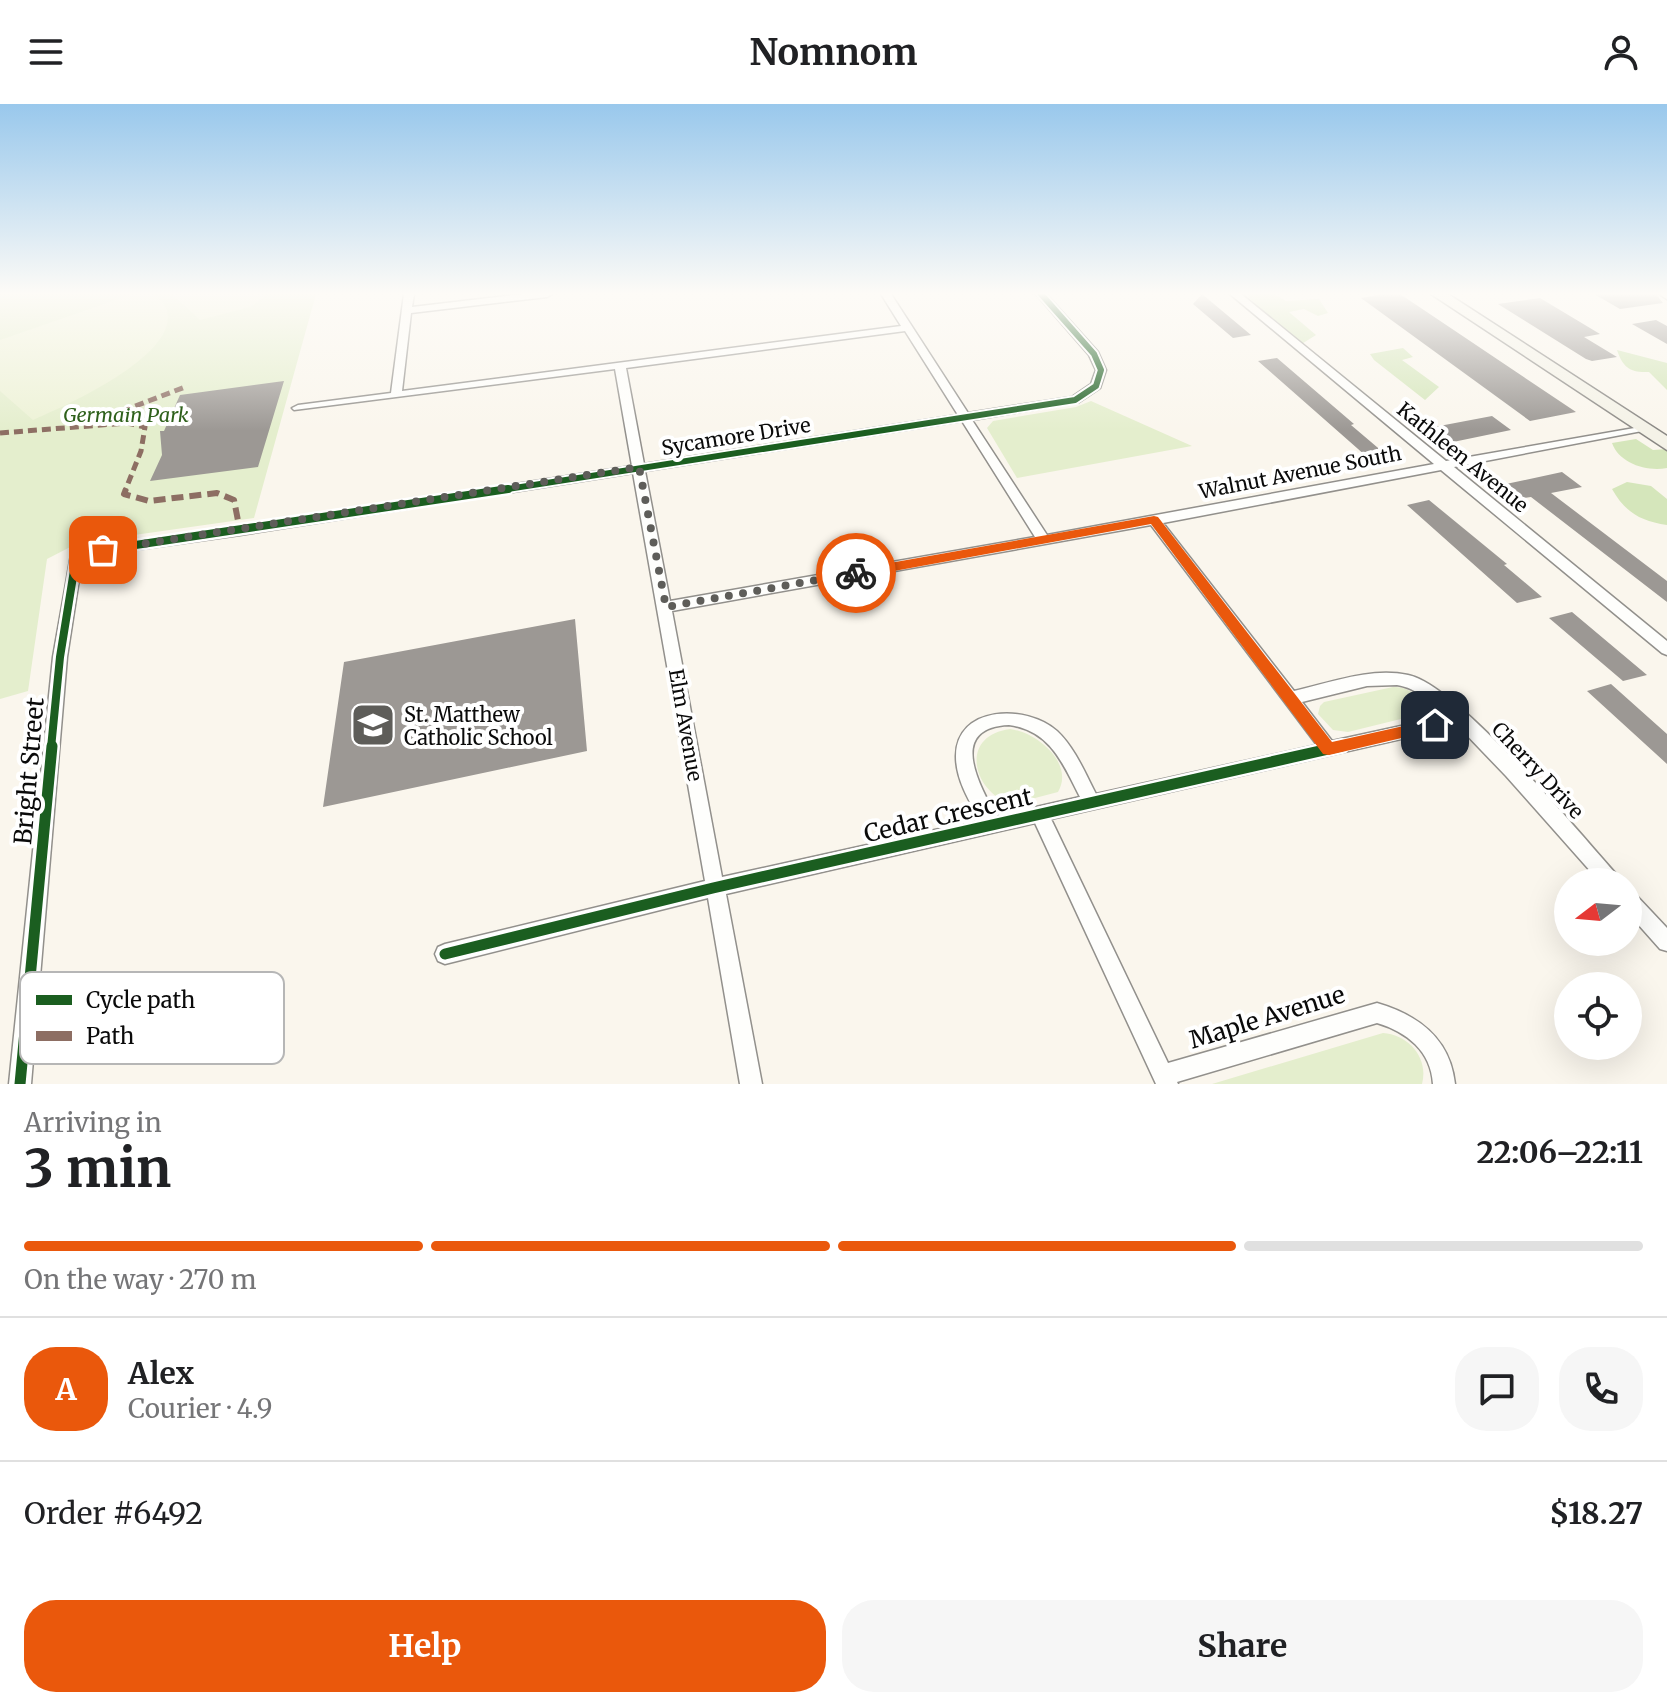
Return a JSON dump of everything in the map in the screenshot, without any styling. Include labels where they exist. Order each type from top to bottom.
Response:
[{"type":"main road","points":[[1508,340],[1667,444]]},
{"type":"street","points":[[396,395],[403,340]]},
{"type":"street","points":[[298,408],[818,340]]},
{"type":"street","points":[[914,340],[1044,540]]},
{"type":"street","name":"Sycamore Drive","points":[[76,558],[89,552],[1075,400],[1096,386],[1101,370],[1094,354],[1081,340]]},
{"type":"street","name":"Kathleen Avenue","points":[[1290,340],[1667,649]]},
{"type":"street","name":"Elm Avenue","points":[[620,366],[751,1084]]},
{"type":"street","name":"Walnut Avenue South","points":[[666,607],[1154,520],[1642,428]]},
{"type":"street","points":[[1154,520],[1329,749]]},
{"type":"street","name":"Bright Street","points":[[30,972],[60,657],[76,558]]},
{"type":"street","name":"Cherry Drive","points":[[1291,698],[1377,680],[1410,680],[1434,693],[1599,868]]},
{"type":"street","name":"Cedar Crescent","points":[[445,954],[713,888],[1461,719]]},
{"type":"street","name":"Cedar Crescent","points":[[991,825],[970,781],[963,755],[969,734],[991,721],[1028,720],[1046,729],[1062,750],[1092,803]]},
{"type":"street","name":"Maple Avenue","points":[[1040,815],[1165,1080],[1377,1013],[1411,1027],[1425,1039],[1441,1063],[1444,1084]]},
{"type":"street","points":[[1642,915],[1667,942]]},
{"type":"street","name":"Bright Street","points":[[20,1084],[22,1064]]},
{"type":"green space","name":"Germain Park","points":[[0,340],[303,340],[254,518],[78,543],[47,559],[28,691],[0,699]]},
{"type":"green space","points":[[0,340],[159,340],[140,360],[118,376],[33,420],[0,391]]},
{"type":"green space","points":[[1403,348],[1413,357],[1402,360],[1439,387],[1425,400],[1370,354]]},
{"type":"green space","points":[[1617,350],[1667,363],[1667,390],[1649,372],[1628,368]]},
{"type":"green space","points":[[1091,401],[1192,446],[1017,478],[987,428],[993,421],[1076,407]]},
{"type":"green space","points":[[1636,439],[1653,450],[1667,449],[1667,468],[1651,469],[1627,461],[1612,443]]},
{"type":"green space","points":[[1627,482],[1651,486],[1667,499],[1667,525],[1641,518],[1622,504],[1612,489]]},
{"type":"green space","points":[[1393,687],[1411,691],[1423,704],[1421,714],[1348,732],[1333,730],[1318,714],[1324,702]]},
{"type":"green space","points":[[1010,729],[1031,736],[1057,760],[1062,781],[1058,792],[1012,804],[988,789],[977,765],[977,753],[983,742],[994,734]]},
{"type":"green space","points":[[1383,1033],[1401,1038],[1415,1050],[1423,1065],[1422,1084],[1212,1084]]},
{"type":"building","points":[[1418,340],[1468,340],[1576,412],[1530,421]]},
{"type":"building","points":[[1555,340],[1589,340],[1617,357],[1586,359]]},
{"type":"building","points":[[1277,358],[1384,453],[1366,456],[1258,361]]},
{"type":"building","points":[[284,381],[258,467],[150,481],[162,455],[160,431],[164,431],[180,395]]},
{"type":"building","points":[[1492,416],[1511,430],[1453,442],[1434,427]]},
{"type":"building","points":[[1562,472],[1582,487],[1551,493],[1667,581],[1667,602],[1531,497],[1524,498],[1506,484]]},
{"type":"building","points":[[1429,500],[1542,597],[1517,603],[1407,505]]},
{"type":"building","points":[[1572,612],[1647,675],[1623,681],[1549,618]]},
{"type":"building","points":[[575,619],[587,751],[323,807],[344,662]]},
{"type":"building","points":[[1611,684],[1667,734],[1667,764],[1587,691]]},
{"type":"marked path","points":[[96,421],[185,387]]},
{"type":"marked path","points":[[0,433],[127,423],[145,427],[141,451],[124,494],[149,501],[217,493],[234,500],[240,531]]},
{"type":"cycle path","points":[[30,972],[60,657],[76,558],[89,552],[1075,400],[1096,386],[1101,370],[1094,354],[1081,340]]},
{"type":"cycle path","points":[[445,954],[713,888],[1461,719]]},
{"type":"cycle path","points":[[20,1084],[22,1064]]},
{"type":"way so far","points":[[103,550],[639,467],[666,607],[856,573]]},
{"type":"place","name":"St. Matthew Catholic School","points":[[373,725]]},
{"type":"route","points":[[856,573],[1154,520],[1329,749],[1435,725]]}]
